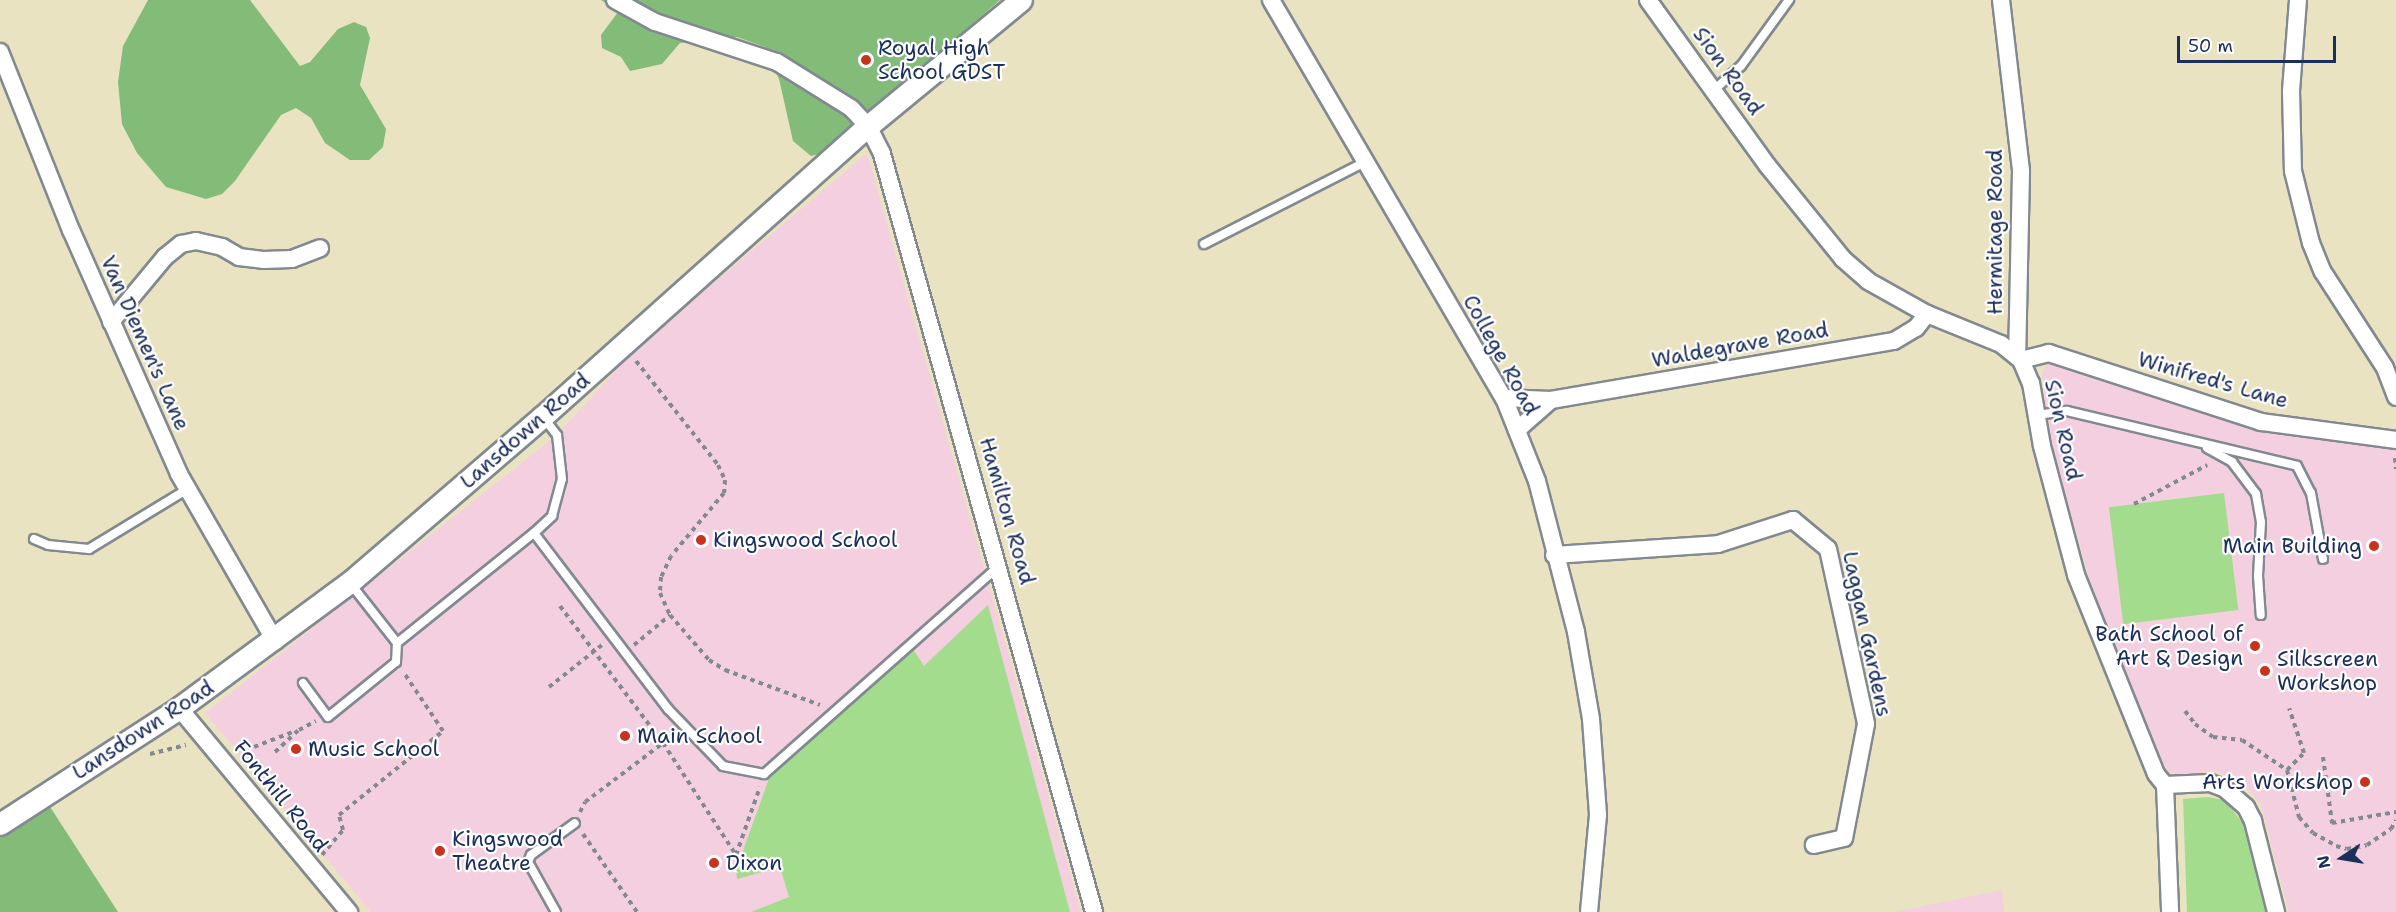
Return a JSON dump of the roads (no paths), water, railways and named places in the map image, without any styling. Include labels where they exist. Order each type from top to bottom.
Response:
[{"type":"street","name":"Hamilton Road","points":[[615,0],[655,22],[777,62],[851,108],[868,126],[882,154],[1094,912]]},
{"type":"street","name":"Lansdown Road","points":[[0,824],[179,708],[275,640],[350,582],[542,417],[868,126],[1021,0]]},
{"type":"street","name":"College Road","points":[[1271,0],[1363,163],[1504,398],[1537,481],[1554,555],[1576,632],[1591,719],[1598,815],[1589,912]]},
{"type":"street","name":"Sion Road","points":[[1648,0],[1843,259],[1868,281],[1927,314],[2001,344],[2019,358],[2037,415],[2042,446],[2079,584],[2156,774],[2165,785]]},
{"type":"street","name":"Hermitage Road","points":[[2001,0],[2021,171],[2019,358]]},
{"type":"street","points":[[2298,0],[2291,91],[2293,171],[2311,243],[2323,272],[2385,368],[2396,397]]},
{"type":"street","name":"Van Diemen's Lane","points":[[0,52],[111,322],[186,490],[275,640]]},
{"type":"street","points":[[111,322],[165,257],[182,244],[196,241],[222,247],[240,257],[263,260],[292,259],[320,248]]},
{"type":"street","name":"Waldegrave Road","points":[[1504,398],[1551,400],[1894,341],[1916,328],[1927,314]]},
{"type":"street","name":"Winifred's Lane","points":[[2019,358],[2049,353],[2261,422],[2396,440]]},
{"type":"street","points":[[1517,430],[1551,400]]},
{"type":"street","name":"Laggan Gardens","points":[[1554,555],[1718,544],[1793,520],[1828,549],[1866,724],[1844,838],[1814,845]]},
{"type":"street","name":"Fonthill Road","points":[[179,708],[349,912]]},
{"type":"street","points":[[2170,912],[2165,785],[2210,783],[2234,794],[2246,807],[2253,821],[2276,912]]},
{"type":"lane","points":[[1714,90],[1741,66],[1789,0]]},
{"type":"lane","points":[[1204,244],[1363,163]]},
{"type":"lane","points":[[2037,415],[2067,411],[2297,466],[2312,493],[2323,560]]},
{"type":"lane","points":[[397,643],[534,534],[552,516],[562,479],[557,435],[542,417]]},
{"type":"lane","points":[[2199,443],[2222,456],[2250,482],[2260,507],[2261,615]]},
{"type":"lane","points":[[34,539],[48,545],[89,549],[186,490]]},
{"type":"lane","points":[[534,534],[668,709],[723,766],[764,774],[999,566]]},
{"type":"lane","points":[[303,683],[328,717],[396,662],[397,643],[350,582]]},
{"type":"lane","points":[[556,912],[528,862],[531,855],[575,823]]},
{"type":"place","name":"Royal High School GDST","points":[[866,60]]},
{"type":"place","name":"Kingswood School","points":[[701,540]]},
{"type":"place","name":"Main Building","points":[[2374,546]]},
{"type":"place","name":"Bath School of Art & Design","points":[[2255,646]]},
{"type":"place","name":"Silkscreen Workshop","points":[[2265,671]]},
{"type":"place","name":"Main School","points":[[625,736]]},
{"type":"place","name":"Music School","points":[[296,749]]},
{"type":"place","name":"Arts Workshop","points":[[2365,782]]},
{"type":"place","name":"Kingswood Theatre","points":[[440,851]]},
{"type":"place","name":"Dixon","points":[[714,863]]}]
